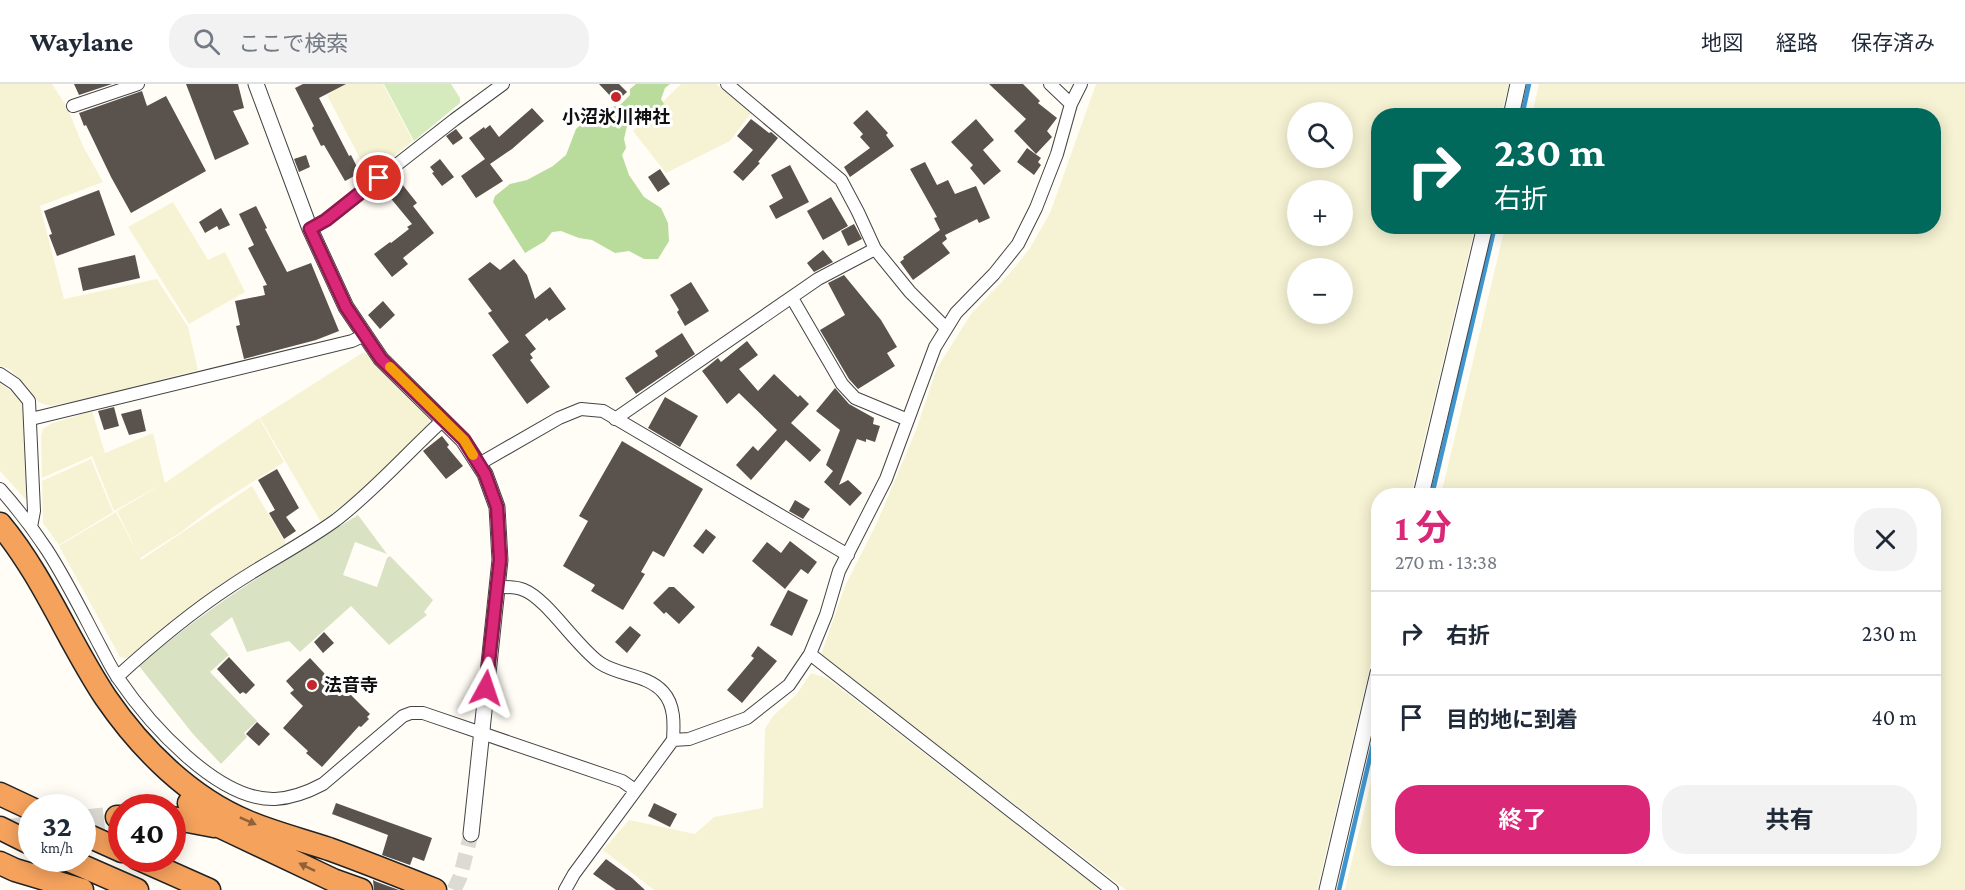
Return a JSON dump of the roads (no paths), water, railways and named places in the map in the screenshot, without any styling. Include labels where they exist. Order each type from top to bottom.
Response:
[{"type":"highway","points":[[0,524],[41,582],[106,698],[132,733],[181,780],[214,803],[246,821],[328,849],[435,890]]},
{"type":"highway","points":[[0,546],[29,590],[83,685],[122,741],[155,776],[221,827],[333,880],[361,890]]},
{"type":"highway","points":[[0,794],[18,802]]},
{"type":"highway","points":[[186,821],[221,827]]},
{"type":"highway","points":[[0,828],[18,837]]},
{"type":"highway","points":[[0,863],[15,870],[82,890]]},
{"type":"highway","points":[[96,872],[137,890]]},
{"type":"highway","points":[[168,872],[209,890]]},
{"type":"street","points":[[73,106],[138,84]]},
{"type":"street","points":[[256,84],[310,229],[346,307],[381,359],[464,440],[485,474],[497,507],[500,560],[471,834]]},
{"type":"street","points":[[310,229],[326,220],[503,84]]},
{"type":"street","points":[[727,84],[841,180],[875,249],[910,292],[946,328]]},
{"type":"street","points":[[1050,84],[1071,104]]},
{"type":"street","points":[[673,740],[689,739],[747,718],[789,685],[810,654],[826,615],[839,571],[886,479],[934,347],[956,313],[994,274],[1018,244],[1036,208],[1057,154],[1071,104],[1081,84]]},
{"type":"street","points":[[1513,108],[1518,84]]},
{"type":"street","points":[[1423,488],[1483,234]]},
{"type":"street","points":[[615,419],[840,266],[875,249]]},
{"type":"street","points":[[792,298],[842,384],[855,398],[908,420]]},
{"type":"street","points":[[31,419],[352,341],[365,335]]},
{"type":"street","points":[[0,374],[24,393],[29,401],[34,512],[31,527]]},
{"type":"street","points":[[479,464],[559,418],[581,409],[603,411],[848,555]]},
{"type":"street","points":[[117,677],[171,629],[231,586],[334,521],[382,481],[407,453],[443,420]]},
{"type":"street","points":[[0,489],[48,551],[117,677],[157,728],[189,759],[235,790],[274,799],[308,792],[323,784],[403,716],[411,713],[423,713],[482,732],[622,781],[634,790]]},
{"type":"street","points":[[496,587],[525,590],[537,598],[571,636],[601,663],[613,670],[646,681],[663,692],[673,713],[673,740],[634,790],[565,890]]},
{"type":"street","points":[[810,654],[1112,890]]},
{"type":"street","points":[[1327,890],[1371,703]]},
{"type":"waterway","points":[[1524,108],[1529,84]]},
{"type":"waterway","points":[[1434,488],[1493,234]]},
{"type":"waterway","points":[[1339,890],[1371,753]]},
{"type":"tunnel","points":[[96,819],[108,818]]},
{"type":"tunnel","points":[[0,831],[18,829]]},
{"type":"tunnel","points":[[454,890],[460,877],[471,834]]},
{"type":"place","name":"小沼氷川神社","points":[[616,97]]},
{"type":"place","name":"法音寺","points":[[312,685]]}]
